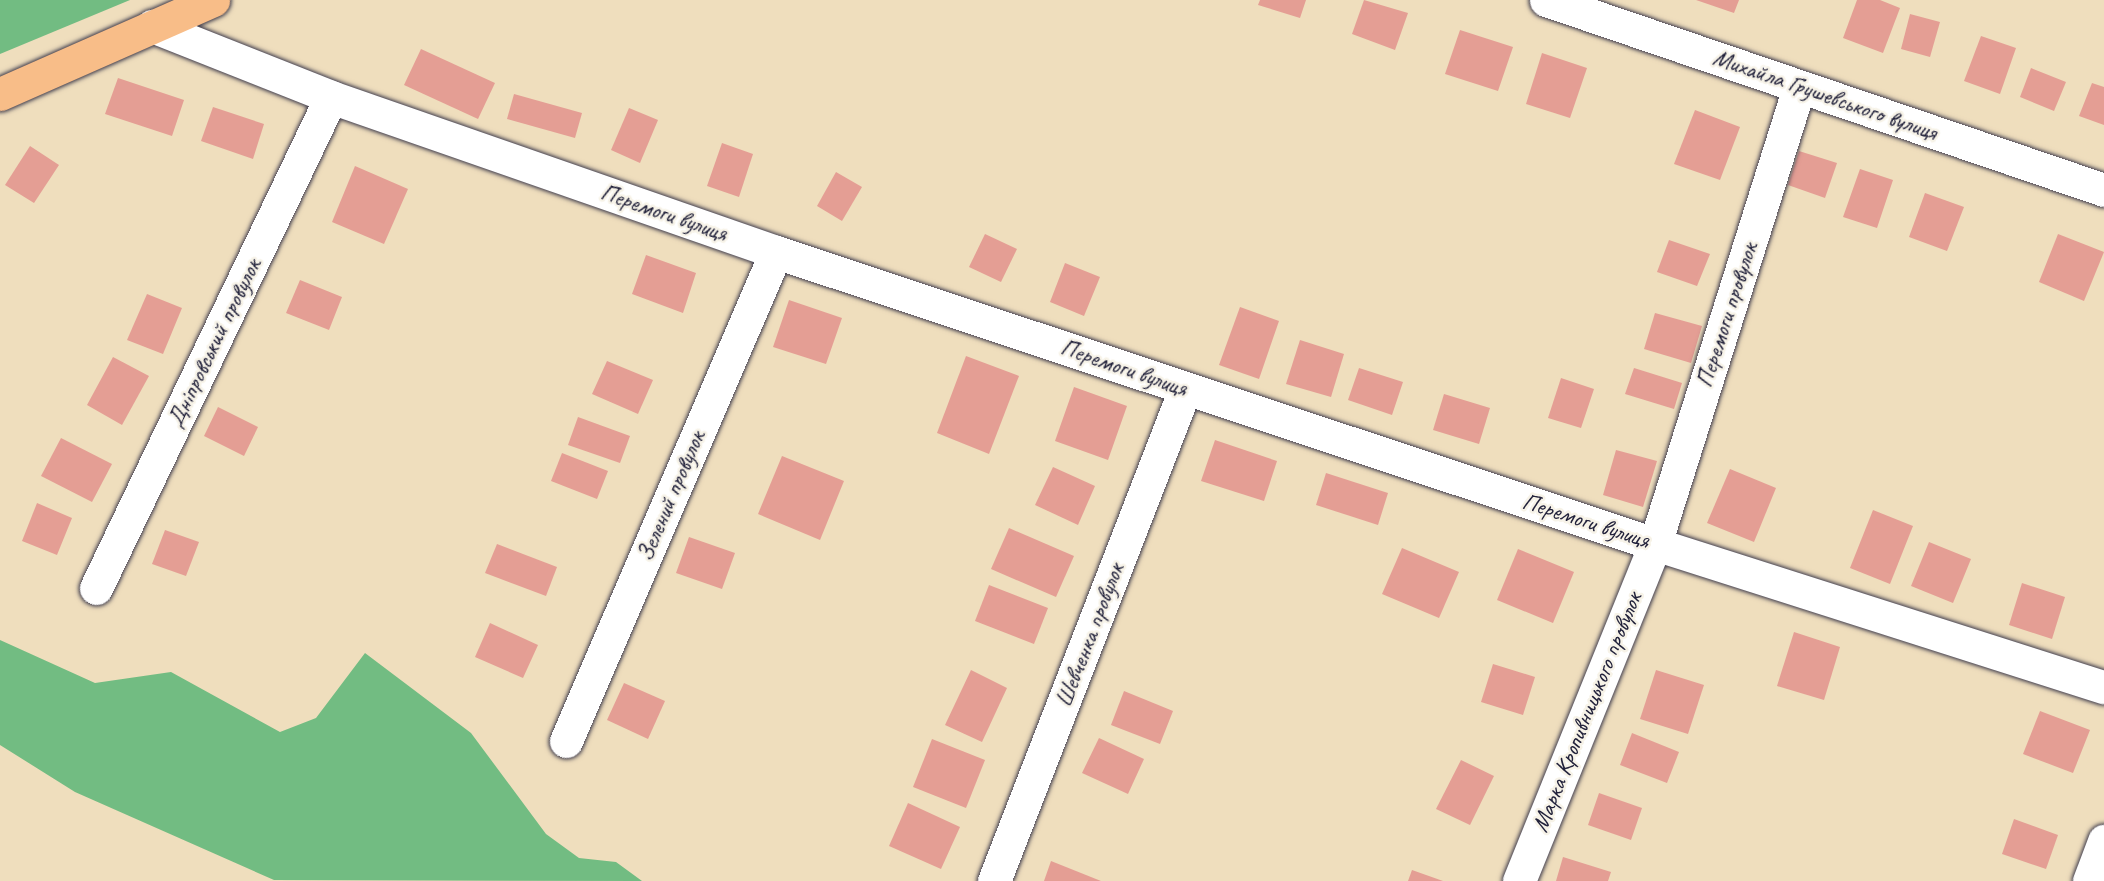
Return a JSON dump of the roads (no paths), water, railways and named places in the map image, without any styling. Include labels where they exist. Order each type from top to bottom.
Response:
[{"type":"main road","points":[[0,94],[213,0]]},
{"type":"street","name":"Михайла Грушевського вулиця","points":[[1545,0],[2104,190]]},
{"type":"street","name":"Перемоги вулиця","points":[[152,26],[331,98],[776,252],[1655,544],[2104,687]]},
{"type":"street","name":"Перемоги провулок","points":[[1655,544],[1799,86]]},
{"type":"street","name":"Дніпровський провулок","points":[[96,588],[331,98]]},
{"type":"street","name":"Зелений провулок","points":[[566,741],[776,252]]},
{"type":"street","name":"Шевченка провулок","points":[[994,881],[1185,389]]},
{"type":"street","name":"Марка Кропивницького провулок","points":[[1519,881],[1655,544]]},
{"type":"street","points":[[2089,881],[2104,841]]}]
